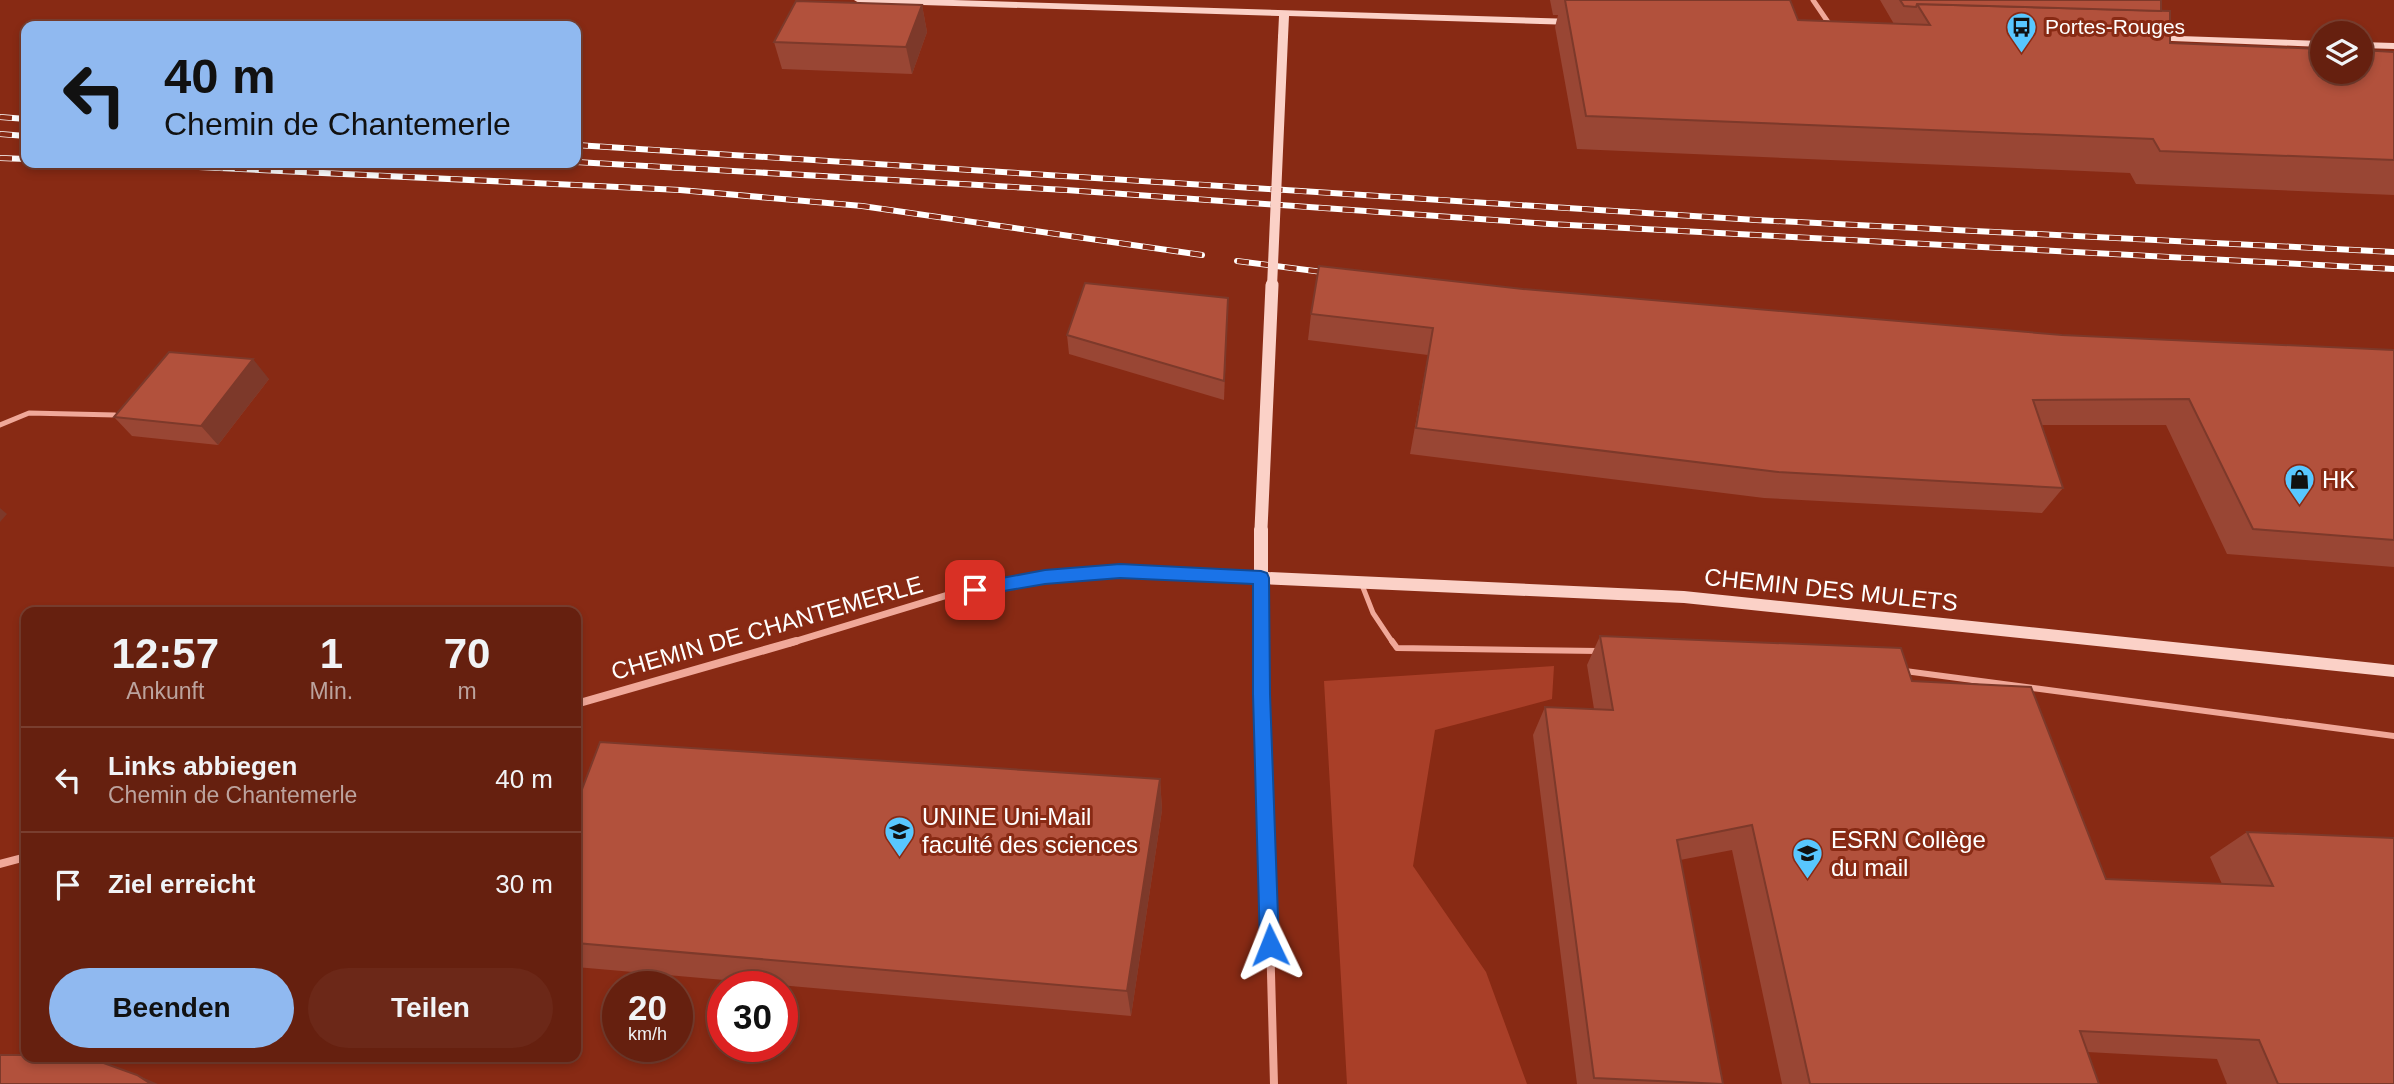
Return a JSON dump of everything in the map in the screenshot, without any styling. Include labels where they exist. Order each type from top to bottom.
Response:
[{"type":"street","points":[[859,0],[1588,22]]},
{"type":"street","points":[[1813,0],[1833,29]]},
{"type":"street","points":[[1274,1084],[1262,694],[1261,529],[1284,13]]},
{"type":"street","points":[[1819,29],[1845,30]]},
{"type":"street","points":[[2133,38],[2310,44]]},
{"type":"street","points":[[2373,45],[2394,46]]},
{"type":"street","name":"CHEMIN DE CHANTEMERLE","points":[[581,703],[951,594],[978,589],[1045,577],[1120,571],[1261,578]]},
{"type":"street","name":"CHEMIN DES MULETS","points":[[1261,578],[1684,597],[2394,671]]},
{"type":"street","points":[[0,864],[21,858]]},
{"type":"lane","points":[[0,425],[29,413],[115,415]]},
{"type":"lane","points":[[1361,582],[1373,613],[1397,648],[1613,652]]},
{"type":"lane","points":[[1898,670],[2394,736]]},
{"type":"shaded area","points":[[1554,666],[1552,699],[1435,730],[1413,866],[1486,972],[1527,1084],[1347,1084],[1324,681]]},
{"type":"building","points":[[1565,0],[1790,0],[1798,20],[1930,25],[1917,4],[2170,11],[2170,43],[2310,49],[2310,84],[2373,84],[2373,51],[2394,52],[2394,160],[2160,151],[2153,139],[1586,116]]},
{"type":"building","points":[[1900,0],[2161,0],[2161,11],[1917,4],[1916,7],[1904,6]]},
{"type":"building","points":[[796,1],[922,5],[906,47],[774,42]]},
{"type":"building","points":[[1319,266],[1523,289],[2062,335],[2394,350],[2394,540],[2253,529],[2189,399],[2033,400],[2063,488],[1778,472],[1416,428],[1433,328],[1311,314]]},
{"type":"building","points":[[1085,283],[1228,298],[1224,381],[1067,335]]},
{"type":"building","points":[[169,352],[253,359],[201,426],[114,417]]},
{"type":"building","name":"ESRN Collège du mail","points":[[1600,636],[1901,648],[1912,681],[2031,687],[2106,879],[2273,886],[2247,832],[2394,838],[2394,1084],[2278,1084],[2259,1040],[2080,1031],[2099,1084],[1810,1084],[1752,825],[1677,840],[1723,1084],[1594,1078],[1545,707],[1613,710]]},
{"type":"building","points":[[600,742],[1160,779],[1127,991],[581,943],[581,792]]},
{"type":"building","points":[[0,1055],[21,1055],[21,1062],[101,1062],[137,1075],[151,1084],[0,1084]]},
{"type":"railway","points":[[0,117],[21,119]]},
{"type":"railway","points":[[0,134],[21,136]]},
{"type":"railway","points":[[581,145],[1756,220],[2394,252]]},
{"type":"railway","points":[[0,158],[21,159]]},
{"type":"railway","points":[[581,162],[1066,190],[1550,224],[2394,269]]},
{"type":"railway","points":[[220,168],[680,190],[862,206],[1202,255]]},
{"type":"railway","points":[[1237,261],[1338,274]]},
{"type":"place","name":"Portes-Rouges","points":[[2022,54]]},
{"type":"place","name":"HK","points":[[2299,507]]},
{"type":"place","name":"UNINE Uni-Mail faculté des sciences","points":[[899,858]]},
{"type":"place","name":"ESRN Collège du mail","points":[[1808,881]]},
{"type":"route","points":[[975,590],[1045,577],[1120,571],[1261,578],[1270,945]]}]
